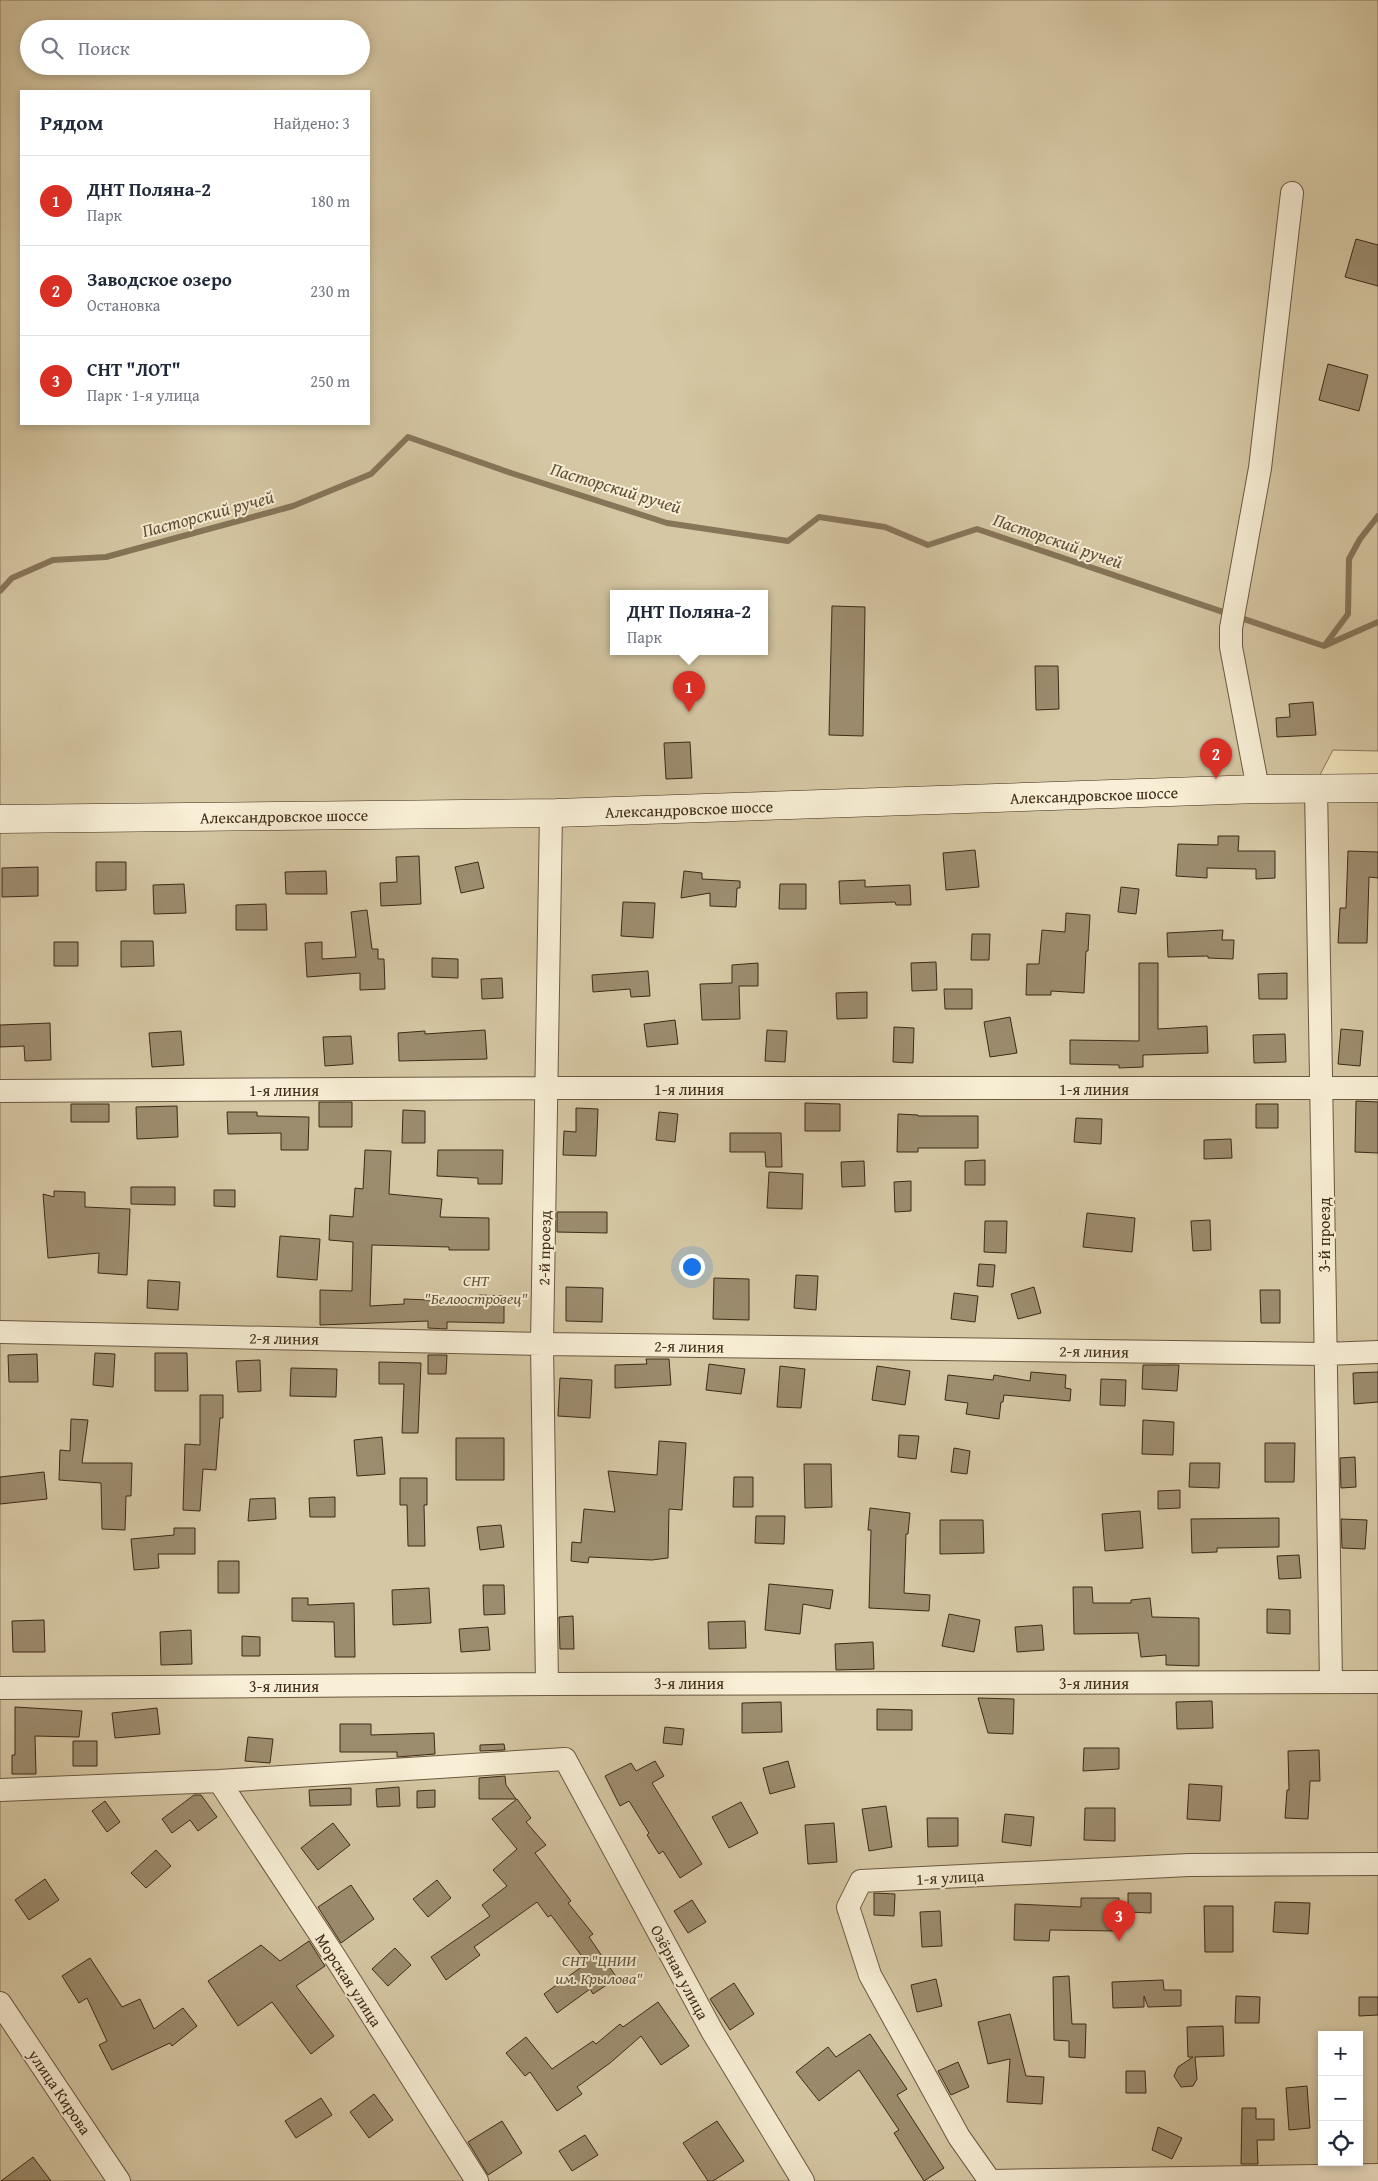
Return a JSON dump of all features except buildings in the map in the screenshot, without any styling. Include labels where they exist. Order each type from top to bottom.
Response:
[{"type":"street","points":[[1258,789],[1230,647],[1231,628],[1260,468],[1292,193]]},
{"type":"street","name":"3-й проезд","points":[[1316,788],[1323,1089],[1325,1354],[1331,1682]]},
{"type":"street","name":"Александровское шоссе","points":[[0,819],[551,813],[1258,789],[1378,788]]},
{"type":"street","name":"2-й проезд","points":[[547,1684],[542,1344],[551,813]]},
{"type":"street","name":"1-я линия","points":[[0,1091],[546,1088],[1378,1088]]},
{"type":"street","name":"2-я линия","points":[[0,1332],[542,1344],[1325,1354],[1378,1352]]},
{"type":"street","name":"3-я линия","points":[[0,1688],[547,1684],[1378,1682]]},
{"type":"street","name":"Озёрная улица","points":[[219,1781],[565,1760],[712,2031],[803,2181]]},
{"type":"street","points":[[0,1790],[219,1781]]},
{"type":"street","name":"Морская улица","points":[[219,1781],[335,1957],[477,2181]]},
{"type":"street","name":"1-я улица","points":[[990,2181],[959,2138],[870,1975],[848,1907],[861,1881],[1189,1865],[1378,1864]]},
{"type":"street","name":"улица Кирова","points":[[0,2003],[114,2179]]},
{"type":"street","points":[[990,2181],[1378,2175]]},
{"type":"green space","points":[[0,0],[1378,0],[1378,751],[1333,750],[1313,788],[1378,788],[1378,2181],[0,2181]]},
{"type":"waterway","name":"Пасторский ручей","points":[[0,591],[12,578],[53,560],[106,557],[293,506],[371,474],[408,437],[511,473],[667,523],[788,541],[819,517],[885,527],[928,545],[977,529],[1324,646],[1378,622]]},
{"type":"waterway","points":[[1325,645],[1348,614],[1349,559],[1360,539],[1378,516]]},
{"type":"place","name":"ДНТ Поляна-2","points":[[689,712]]},
{"type":"place","name":"Заводское озеро","points":[[1216,779]]},
{"type":"place","name":"СНТ \"ЛОТ\"","points":[[1119,1941]]},
{"type":"park label","name":"СНТ \"Белоостровец\"","points":[[476,1289]]},
{"type":"park label","name":"СНТ \"ЦНИИ им. Крылова\"","points":[[599,1969]]}]
